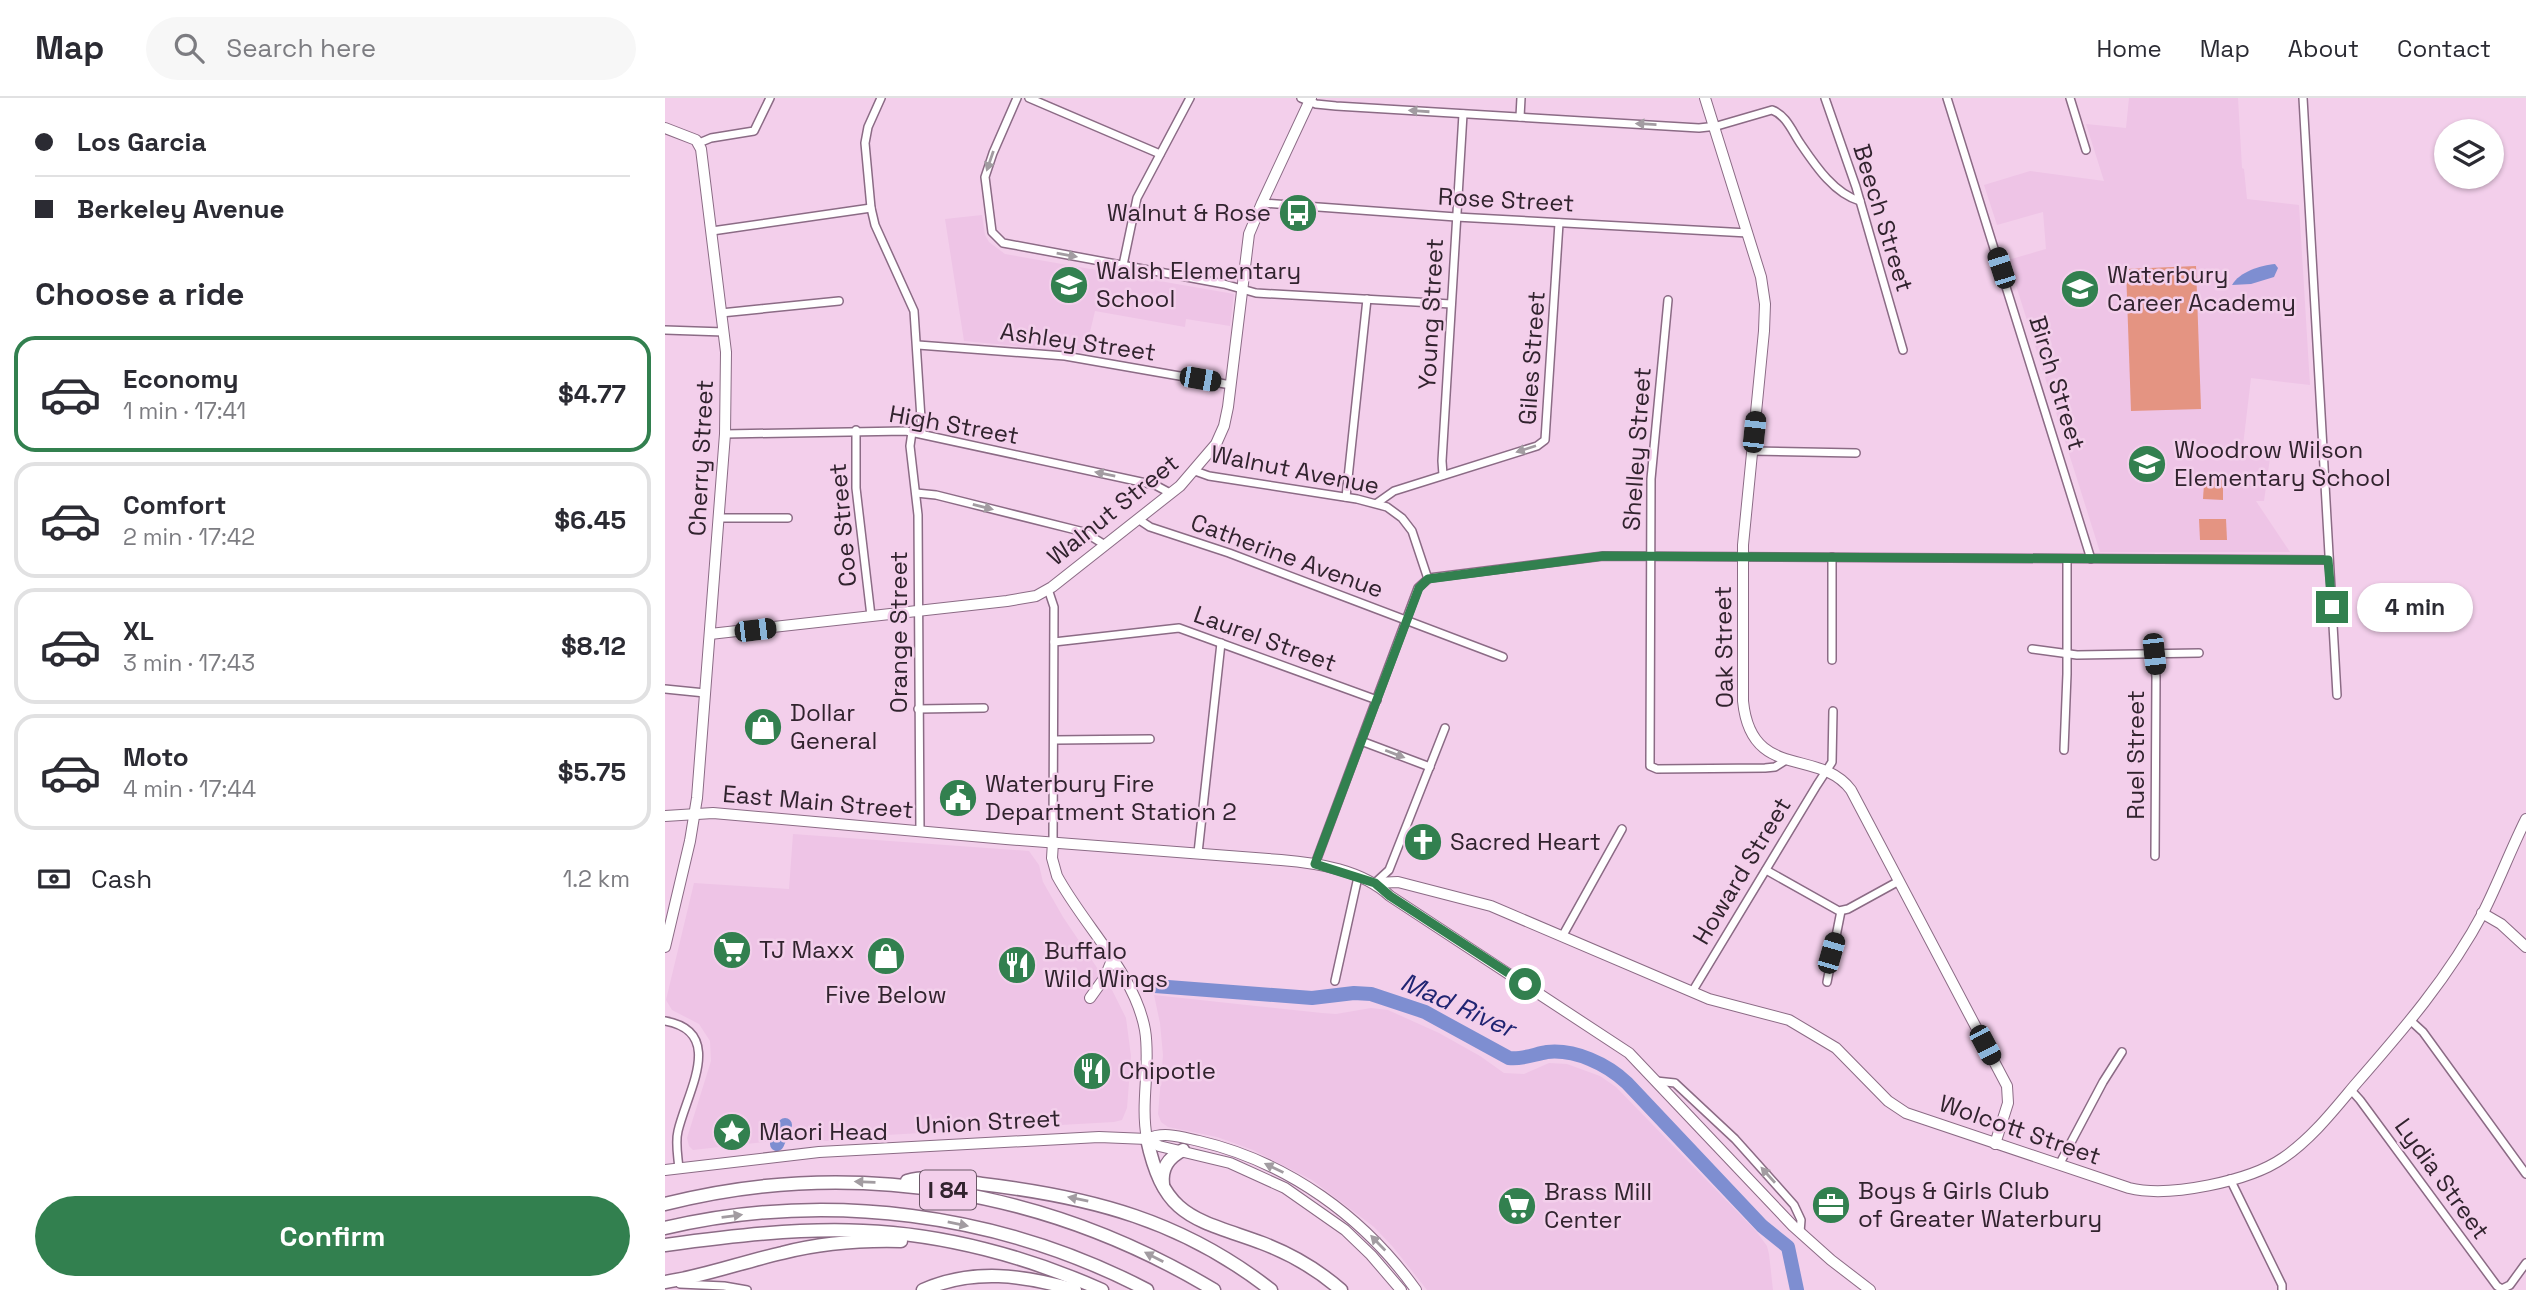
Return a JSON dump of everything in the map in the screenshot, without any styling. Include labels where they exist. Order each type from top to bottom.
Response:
[{"type":"highway","points":[[1147,1139],[1153,1166],[1164,1189],[1176,1205],[1193,1218],[1290,1255],[1341,1290]]},
{"type":"highway","points":[[1164,1189],[1162,1179],[1165,1166],[1183,1150]]},
{"type":"highway","points":[[900,1184],[917,1178],[940,1179],[1037,1192],[1111,1207],[1190,1237],[1233,1262],[1271,1290]]},
{"type":"highway","name":"I 84","points":[[665,1203],[741,1188],[789,1183],[900,1184],[978,1196],[1065,1219],[1148,1253],[1214,1290]]},
{"type":"highway","name":"I 84","points":[[665,1228],[736,1215],[790,1211],[832,1210],[901,1214],[963,1224],[1020,1239],[1090,1263],[1147,1290]]},
{"type":"highway","points":[[665,1245],[751,1235],[829,1230],[909,1235],[1013,1257],[1102,1290]]},
{"type":"highway","points":[[665,1283],[813,1247],[873,1241],[947,1242]]},
{"type":"highway","points":[[923,1290],[957,1279],[997,1275],[1026,1278],[1075,1290]]},
{"type":"main road","name":"Oak Street","points":[[1705,98],[1761,278],[1765,309],[1743,556],[1745,715],[1749,727],[1761,744],[1786,761],[1828,772],[1851,790],[2007,1086],[2008,1103],[1995,1144]]},
{"type":"main road","name":"Walnut Street","points":[[711,634],[1017,600],[1048,589],[1170,494],[1195,471],[1222,432],[1231,385],[1248,241],[1307,99]]},
{"type":"main road","points":[[665,128],[693,138],[699,143]]},
{"type":"main road","name":"Cherry Street","points":[[665,947],[695,814],[725,434],[727,370],[724,332],[699,143]]},
{"type":"main road","name":"East Main Street","points":[[665,816],[713,813],[1315,864],[1375,883],[1390,896],[1618,1045],[1656,1081],[1800,1232],[1870,1290]]},
{"type":"main road","name":"Wolcott Street","points":[[1375,883],[1398,882],[1506,911],[1692,992],[1721,1003],[1777,1015],[1836,1048],[1901,1111],[2129,1188],[2152,1192],[2230,1179],[2263,1169],[2290,1153],[2351,1090],[2411,1021],[2438,985],[2482,913],[2526,819]]},
{"type":"main road","points":[[1053,842],[1052,858],[1057,876],[1133,995],[1145,1030],[1147,1058],[1143,1111],[1147,1139]]},
{"type":"main road","points":[[2482,913],[2501,924],[2526,947]]},
{"type":"main road","points":[[1090,998],[1105,977],[1112,960]]},
{"type":"main road","name":"Union Street","points":[[665,1170],[819,1152],[1098,1137],[1147,1139],[1159,1134],[1171,1135],[1236,1152],[1285,1173],[1332,1203],[1373,1239],[1416,1290]]},
{"type":"main road","name":"Union Street","points":[[1147,1139],[1159,1146],[1230,1163],[1286,1188],[1324,1213],[1371,1255],[1401,1290]]},
{"type":"main road","points":[[1324,1213],[1332,1203]]},
{"type":"main road","points":[[665,1283],[667,1290]]},
{"type":"street","points":[[699,143],[711,138],[754,131],[770,98]]},
{"type":"street","points":[[881,98],[868,127],[865,143],[871,208],[877,230],[913,307],[918,345],[922,434]]},
{"type":"street","points":[[1017,98],[985,177],[994,236],[1001,242],[1256,293],[1451,304]]},
{"type":"street","points":[[1029,98],[1160,154]]},
{"type":"street","points":[[1123,265],[1135,204],[1190,98]]},
{"type":"street","points":[[1520,117],[1521,98]]},
{"type":"street","name":"Beech Street","points":[[1825,98],[1860,201],[1903,350]]},
{"type":"street","name":"Birch Street","points":[[1947,98],[2091,559]]},
{"type":"street","points":[[2070,98],[2086,150]]},
{"type":"street","points":[[2303,98],[2337,695]]},
{"type":"street","points":[[1307,99],[1336,106],[1699,128],[1765,110],[1778,112],[1835,187],[1860,201]]},
{"type":"street","name":"Young Street","points":[[1443,475],[1463,114]]},
{"type":"street","name":"Rose Street","points":[[1262,203],[1748,233]]},
{"type":"street","points":[[712,231],[871,208]]},
{"type":"street","name":"Giles Street","points":[[1377,503],[1394,491],[1537,446],[1546,438],[1559,223]]},
{"type":"street","points":[[1346,497],[1367,299]]},
{"type":"street","name":"Shelley Street","points":[[1668,300],[1651,479],[1651,768],[1765,768],[1775,767],[1786,761]]},
{"type":"street","points":[[721,313],[839,301]]},
{"type":"street","points":[[665,330],[724,332]]},
{"type":"street","name":"Ashley Street","points":[[918,345],[1065,356],[1231,385]]},
{"type":"street","name":"High Street","points":[[725,434],[856,430],[912,432],[1155,485],[1170,494]]},
{"type":"street","name":"Coe Street","points":[[856,430],[856,488],[871,617]]},
{"type":"street","name":"Orange Street","points":[[912,432],[910,446],[916,493],[919,832]]},
{"type":"street","points":[[1752,451],[1856,453]]},
{"type":"street","name":"Walnut Avenue","points":[[1195,471],[1209,476],[1377,503],[1393,510],[1410,527],[1428,579]]},
{"type":"street","points":[[916,493],[936,495],[1084,532],[1105,545]]},
{"type":"street","points":[[719,518],[788,518]]},
{"type":"street","name":"Catherine Avenue","points":[[1138,519],[1150,527],[1229,553],[1503,657]]},
{"type":"street","points":[[1315,864],[1419,588],[1428,579],[1592,556],[2328,560]]},
{"type":"street","points":[[1832,557],[1832,660]]},
{"type":"street","points":[[2064,750],[2067,559]]},
{"type":"street","points":[[1048,589],[1053,602],[1054,642],[1053,842]]},
{"type":"street","name":"Laurel Street","points":[[1054,642],[1175,628],[1377,700]]},
{"type":"street","points":[[1198,853],[1221,643]]},
{"type":"street","points":[[2032,649],[2067,654],[2199,653]]},
{"type":"street","name":"Ruel Street","points":[[2154,654],[2155,856]]},
{"type":"street","points":[[665,690],[705,693]]},
{"type":"street","points":[[918,709],[984,708]]},
{"type":"street","points":[[1828,772],[1833,758],[1833,711]]},
{"type":"street","points":[[1375,883],[1389,870],[1445,728]]},
{"type":"street","points":[[1055,740],[1150,739]]},
{"type":"street","points":[[1361,741],[1430,767]]},
{"type":"street","name":"Howard Street","points":[[1692,992],[1817,785],[1828,772]]},
{"type":"street","points":[[1563,935],[1622,829]]},
{"type":"street","points":[[1766,870],[1831,908],[1841,911],[1899,881]]},
{"type":"street","points":[[1335,981],[1358,877]]},
{"type":"street","points":[[1826,982],[1841,911]]},
{"type":"street","points":[[665,1021],[688,1030],[696,1038],[699,1047],[698,1062],[678,1132],[679,1169]]},
{"type":"street","points":[[2411,1021],[2423,1032],[2526,1174]]},
{"type":"street","points":[[2059,1165],[2122,1052]]},
{"type":"street","name":"East Main Street","points":[[1656,1081],[1675,1083],[1735,1139],[1794,1205],[1801,1220],[1800,1232]]},
{"type":"street","name":"Lydia Street","points":[[2351,1090],[2496,1285],[2503,1289]]},
{"type":"street","points":[[2230,1179],[2282,1290]]},
{"type":"street","points":[[2503,1289],[2510,1285],[2526,1263]]},
{"type":"street","points":[[665,1283],[747,1290]]},
{"type":"shaded area","points":[[2129,98],[2238,98],[2242,168],[2247,199],[2299,205],[2310,385],[2251,378],[2242,454],[2270,458],[2264,501],[2256,501],[2290,552],[2100,552],[2008,260],[2046,249],[2043,212],[1997,225],[1984,185],[2030,171],[2104,181],[2086,124],[2126,128]]},
{"type":"shaded area","name":"Walsh Elementary School","points":[[982,215],[985,235],[989,242],[1005,254],[1234,294],[1230,326],[1186,319],[1185,327],[1095,311],[1085,353],[964,341],[945,219]]},
{"type":"shaded area","points":[[2196,266],[2201,409],[2131,411],[2126,269]]},
{"type":"shaded area","points":[[2211,477],[2223,480],[2223,500],[2203,499],[2204,484]]},
{"type":"shaded area","points":[[2199,519],[2226,519],[2227,540],[2200,540]]},
{"type":"shaded area","points":[[793,834],[1029,851],[1039,865],[1043,882],[1063,917],[1112,990],[1126,1018],[1131,1056],[1127,1108],[1122,1120],[826,1141],[800,1138],[693,1150],[687,1138],[711,1061],[710,1041],[699,1024],[672,1010],[666,1000],[694,883],[789,889]]},
{"type":"shaded area","name":"Brass Mill Center","points":[[1154,995],[1336,1014],[1371,1008],[1388,1010],[1439,1033],[1504,1073],[1524,1074],[1549,1063],[1567,1064],[1600,1076],[1616,1087],[1756,1231],[1767,1246],[1773,1290],[1427,1290],[1374,1227],[1312,1180],[1253,1150],[1217,1137],[1168,1127],[1161,1122],[1158,1114],[1163,1055]]},
{"type":"water","points":[[2275,264],[2278,268],[2274,277],[2251,284],[2232,285],[2240,276],[2251,270]]},
{"type":"waterway","name":"Mad River","points":[[1155,986],[1312,998],[1354,993],[1371,994],[1425,1012],[1509,1058],[1558,1052],[1590,1059],[1627,1083],[1762,1226],[1788,1247],[1797,1290]]},
{"type":"waterway","name":"Mad River","points":[[777,1144],[785,1125]]},
{"type":"place","name":"Walnut & Rose","points":[[1298,213]]},
{"type":"place","name":"Walsh Elementary School","points":[[1069,285]]},
{"type":"place","name":"Waterbury Career Academy","points":[[2080,289]]},
{"type":"place","name":"Woodrow Wilson Elementary School","points":[[2147,464]]},
{"type":"place","name":"Dollar General","points":[[763,727]]},
{"type":"place","name":"Waterbury Fire Department Station 2","points":[[958,798]]},
{"type":"place","name":"Sacred Heart","points":[[1423,842]]},
{"type":"place","name":"TJ Maxx","points":[[732,950]]},
{"type":"place","name":"Five Below","points":[[886,956]]},
{"type":"place","name":"Buffalo Wild Wings","points":[[1017,965]]},
{"type":"place","name":"Chipotle","points":[[1092,1071]]},
{"type":"place","name":"Maori Head","points":[[732,1132]]},
{"type":"place","name":"Boys & Girls Club of Greater Waterbury","points":[[1831,1205]]},
{"type":"place","name":"Brass Mill Center","points":[[1517,1206]]},
{"type":"route","points":[[1525,984],[1390,896],[1375,883],[1315,864],[1423,581],[1437,576],[1603,556],[2328,560],[2332,607]]}]
